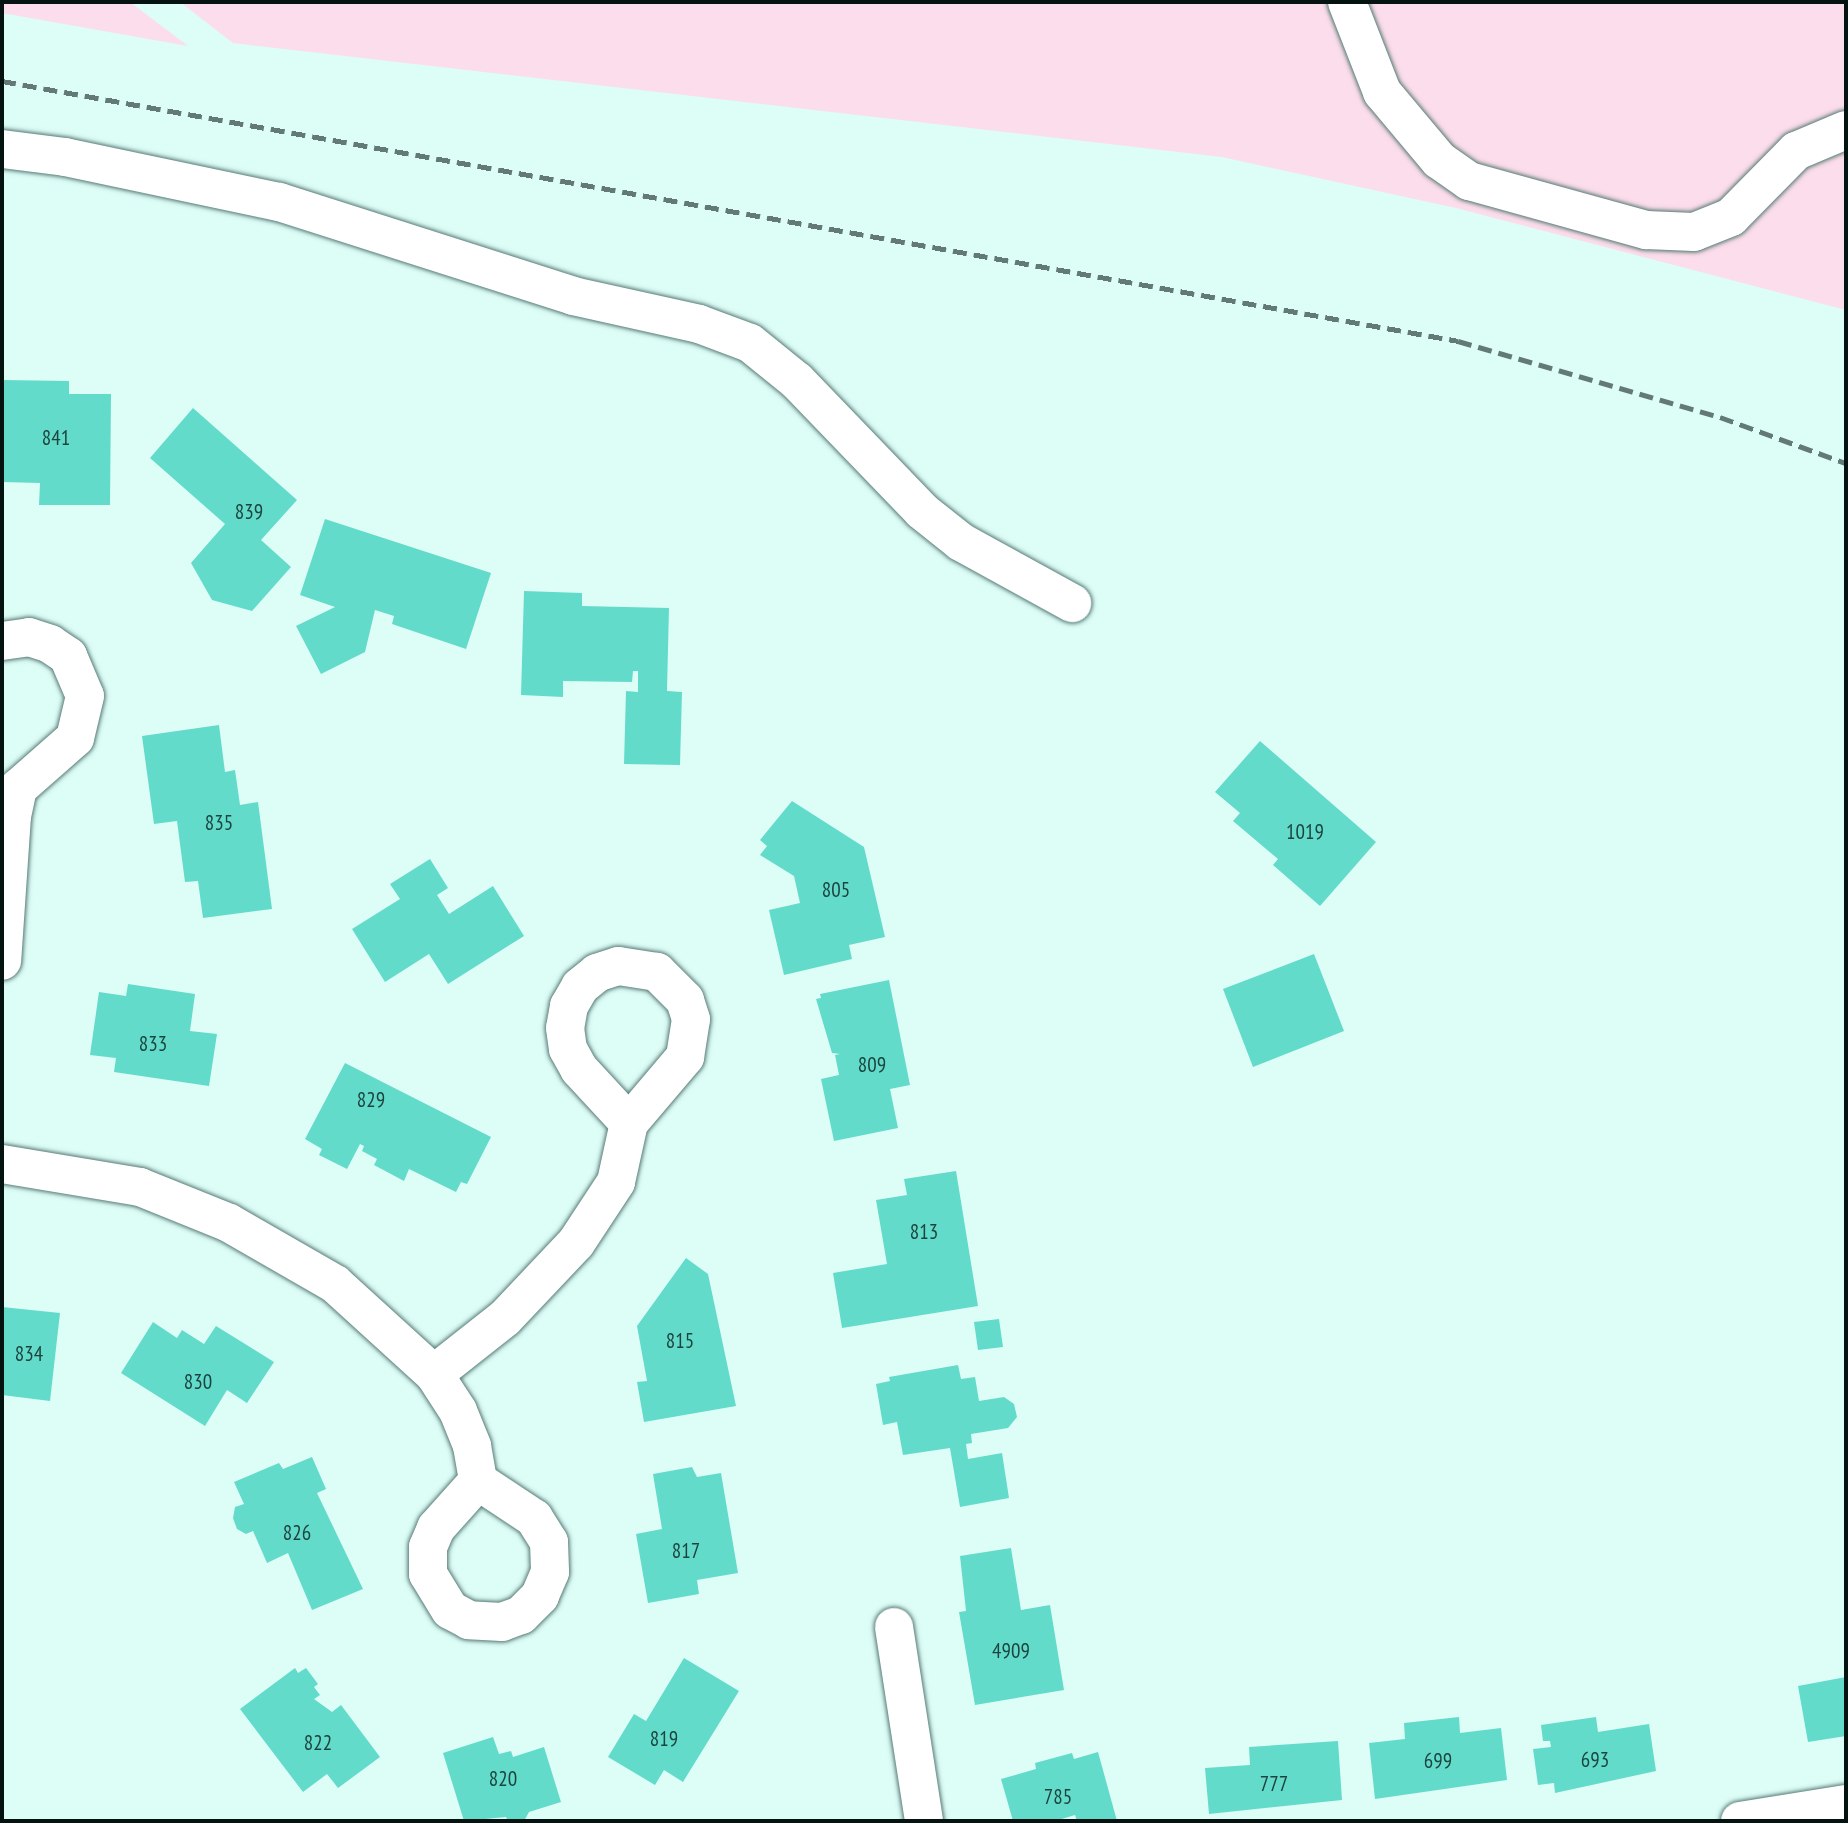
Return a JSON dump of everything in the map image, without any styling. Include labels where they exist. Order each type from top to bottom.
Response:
[{"type":"street","points":[[1348,2],[1382,92],[1439,160],[1469,181],[1646,230],[1694,232],[1731,218],[1796,151],[1846,130]]},
{"type":"street","points":[[2,149],[65,157],[279,202],[573,296],[699,324],[750,343],[797,381],[922,511],[961,542],[1072,603]]},
{"type":"street","points":[[2,640],[29,637],[50,644],[68,656],[80,675],[85,696],[75,738],[10,781],[12,816],[2,961]]},
{"type":"street","points":[[434,1374],[505,1318],[576,1243],[616,1182],[629,1123]]},
{"type":"street","points":[[2,1164],[140,1187],[229,1223],[335,1284],[434,1374],[458,1411],[472,1446],[478,1480]]},
{"type":"street","points":[[894,1627],[924,1821]]},
{"type":"street","points":[[1740,1821],[1846,1804]]},
{"type":"shaded area","points":[[2,2],[130,2],[188,46],[2,13]]},
{"type":"shaded area","points":[[180,2],[1846,2],[1846,310],[1456,208],[1222,157],[233,43]]},
{"type":"building","points":[[2,380],[69,381],[69,394],[111,394],[110,505],[39,505],[40,483],[2,482]]},
{"type":"building","points":[[193,408],[297,500],[261,540],[291,567],[252,611],[212,600],[191,563],[225,524],[150,458]]},
{"type":"building","points":[[325,519],[491,573],[466,649],[392,624],[394,616],[375,610],[365,652],[321,674],[296,626],[335,607],[300,595]]},
{"type":"building","points":[[524,591],[582,593],[582,606],[669,608],[667,691],[682,692],[680,765],[624,764],[626,691],[638,692],[638,671],[633,671],[632,682],[563,681],[563,697],[521,695]]},
{"type":"building","points":[[219,725],[225,772],[235,770],[240,805],[258,802],[272,909],[203,918],[198,881],[185,882],[177,821],[154,824],[142,736]]},
{"type":"building","points":[[1260,741],[1376,842],[1320,906],[1273,865],[1278,859],[1233,821],[1240,813],[1215,792]]},
{"type":"building","points":[[792,801],[864,847],[885,937],[849,945],[852,959],[784,975],[769,910],[800,903],[794,876],[760,855],[767,846],[760,840]]},
{"type":"building","points":[[430,859],[448,888],[437,895],[449,914],[493,886],[524,936],[448,984],[429,954],[385,982],[352,929],[400,899],[390,884]]},
{"type":"building","points":[[1314,954],[1344,1031],[1253,1067],[1223,989]]},
{"type":"building","points":[[889,980],[910,1085],[890,1089],[898,1128],[834,1141],[821,1079],[839,1075],[835,1055],[840,1054],[832,1053],[816,999],[821,998],[820,994]]},
{"type":"building","points":[[128,984],[195,994],[190,1031],[217,1034],[209,1086],[114,1072],[116,1058],[90,1055],[99,992],[126,996]]},
{"type":"building","points":[[345,1063],[491,1137],[467,1184],[461,1182],[456,1192],[409,1169],[404,1181],[374,1165],[377,1159],[362,1151],[364,1146],[360,1144],[347,1169],[319,1155],[322,1149],[305,1139]]},
{"type":"building","points":[[956,1171],[978,1306],[842,1328],[833,1273],[887,1264],[876,1200],[907,1195],[904,1179]]},
{"type":"building","points":[[686,1258],[708,1274],[736,1406],[644,1422],[637,1382],[647,1381],[637,1326]]},
{"type":"building","points":[[2,1307],[60,1313],[50,1401],[2,1395]]},
{"type":"building","points":[[999,1319],[1003,1347],[978,1350],[974,1322]]},
{"type":"building","points":[[153,1322],[177,1338],[182,1330],[204,1344],[216,1326],[274,1362],[247,1403],[227,1390],[205,1426],[121,1373]]},
{"type":"building","points":[[958,1365],[961,1379],[975,1377],[979,1401],[1004,1397],[1014,1404],[1017,1417],[1008,1428],[971,1434],[972,1443],[966,1444],[968,1459],[1002,1453],[1009,1498],[960,1507],[950,1448],[903,1455],[897,1422],[883,1425],[876,1384],[890,1381],[889,1377]]},
{"type":"building","points":[[312,1457],[326,1489],[317,1493],[363,1589],[312,1610],[288,1553],[267,1563],[253,1531],[246,1534],[237,1529],[233,1518],[235,1507],[244,1504],[234,1482],[279,1463],[283,1469]]},
{"type":"building","points":[[692,1467],[697,1477],[721,1473],[738,1573],[697,1580],[699,1594],[648,1603],[636,1534],[662,1529],[653,1474]]},
{"type":"building","points":[[1011,1548],[1021,1610],[1050,1605],[1064,1690],[975,1705],[959,1612],[966,1611],[960,1556]]},
{"type":"building","points":[[684,1658],[739,1691],[683,1782],[664,1770],[655,1785],[608,1757],[634,1714],[646,1721]]},
{"type":"building","points":[[295,1668],[298,1673],[306,1668],[318,1684],[314,1687],[320,1695],[314,1699],[332,1712],[341,1705],[380,1757],[338,1788],[327,1774],[303,1792],[240,1709]]},
{"type":"building","points":[[1846,1677],[1846,1736],[1808,1742],[1798,1686]]},
{"type":"building","points":[[1459,1717],[1460,1733],[1501,1728],[1507,1780],[1375,1799],[1369,1743],[1405,1739],[1404,1723]]},
{"type":"building","points":[[1596,1717],[1598,1732],[1649,1724],[1656,1771],[1555,1793],[1554,1783],[1538,1785],[1533,1749],[1551,1747],[1550,1741],[1543,1741],[1541,1725]]},
{"type":"building","points":[[493,1737],[499,1754],[511,1751],[513,1757],[544,1747],[561,1802],[529,1812],[524,1821],[508,1821],[506,1817],[464,1821],[443,1753]]},
{"type":"building","points":[[1338,1741],[1342,1800],[1209,1814],[1205,1768],[1250,1765],[1249,1747]]},
{"type":"building","points":[[1098,1752],[1117,1821],[1077,1821],[1075,1815],[1055,1821],[1013,1821],[1001,1779],[1036,1769],[1035,1763],[1072,1753],[1074,1759]]},
{"type":"railway","points":[[2,81],[1458,341],[1720,417],[1846,463]]}]
